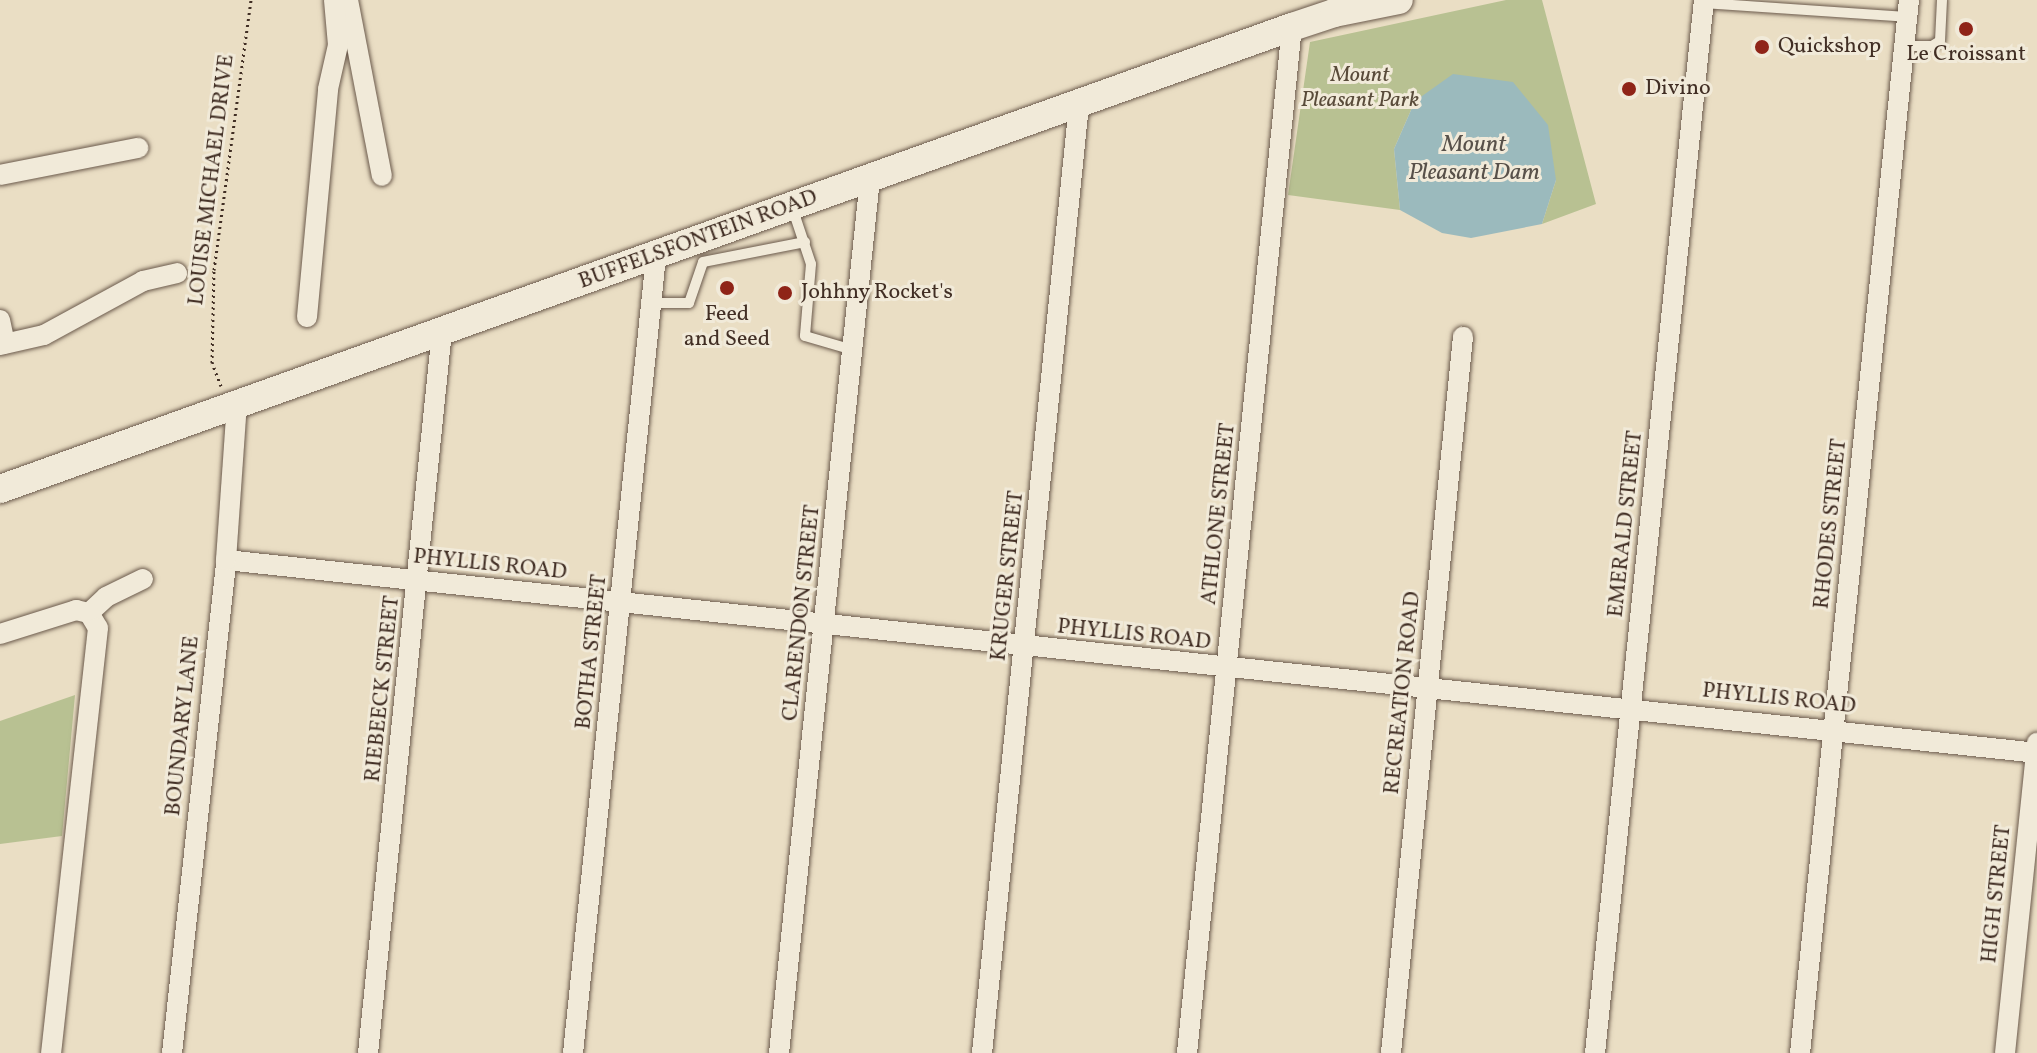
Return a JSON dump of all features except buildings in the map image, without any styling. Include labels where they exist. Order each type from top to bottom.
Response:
[{"type":"main road","name":"BUFFELSFONTEIN ROAD","points":[[0,489],[656,257],[1292,27],[1334,13],[1399,0]]},
{"type":"street","points":[[307,317],[328,89],[338,45],[334,0]]},
{"type":"street","points":[[348,0],[382,176]]},
{"type":"street","name":"EMERALD STREET","points":[[1595,1053],[1704,2]]},
{"type":"street","name":"RHODES STREET","points":[[1800,1053],[1908,9]]},
{"type":"street","name":"ATHLONE STREET","points":[[1187,1053],[1292,27]]},
{"type":"street","name":"KRUGER STREET","points":[[982,1053],[1079,104]]},
{"type":"street","points":[[0,175],[138,148]]},
{"type":"street","name":"CLARENDON STREET","points":[[779,1053],[870,178]]},
{"type":"street","name":"BOTHA STREET","points":[[573,1053],[656,257]]},
{"type":"street","points":[[0,320],[3,344],[44,335],[143,281],[177,273]]},
{"type":"street","name":"RIEBEECK STREET","points":[[368,1053],[419,582],[442,331]]},
{"type":"street","name":"RECREATION ROAD","points":[[1391,1053],[1463,337]]},
{"type":"street","name":"BOUNDARY LANE","points":[[172,1053],[226,560],[237,403]]},
{"type":"street","name":"PHYLLIS ROAD","points":[[226,560],[1227,669],[2037,749]]},
{"type":"street","points":[[0,634],[64,611],[89,613],[106,597],[143,579]]},
{"type":"street","points":[[51,1053],[97,652],[98,628],[89,613]]},
{"type":"street","name":"HIGH STREET","points":[[2005,1053],[2037,749]]},
{"type":"lane","points":[[1904,46],[1932,46],[1940,41],[1942,0]]},
{"type":"lane","points":[[1704,2],[1908,9]]},
{"type":"lane","points":[[791,207],[811,264],[805,336],[853,350]]},
{"type":"lane","points":[[652,303],[689,303],[703,262],[805,242]]},
{"type":"path","name":"LOUISE MICHAEL DRIVE","points":[[237,403],[216,380],[212,363],[211,326],[214,270],[251,0]]},
{"type":"green space","name":"Mount Pleasant Park","points":[[1506,0],[1542,0],[1596,204],[1542,224],[1556,180],[1415,101],[1394,149],[1400,210],[1288,195],[1310,42]]},
{"type":"green space","points":[[75,695],[62,836],[0,844],[0,721]]},
{"type":"water","name":"Mount Pleasant Dam","points":[[1453,74],[1513,82],[1548,125],[1556,180],[1542,224],[1471,238],[1442,233],[1400,210],[1394,149],[1415,101]]},
{"type":"place","name":"Le Croissant","points":[[1966,29]]},
{"type":"place","name":"Quickshop","points":[[1762,47]]},
{"type":"place","name":"Divino","points":[[1629,89]]},
{"type":"place","name":"Feed and Seed","points":[[727,288]]},
{"type":"place","name":"Johhny Rocket's","points":[[785,293]]}]
